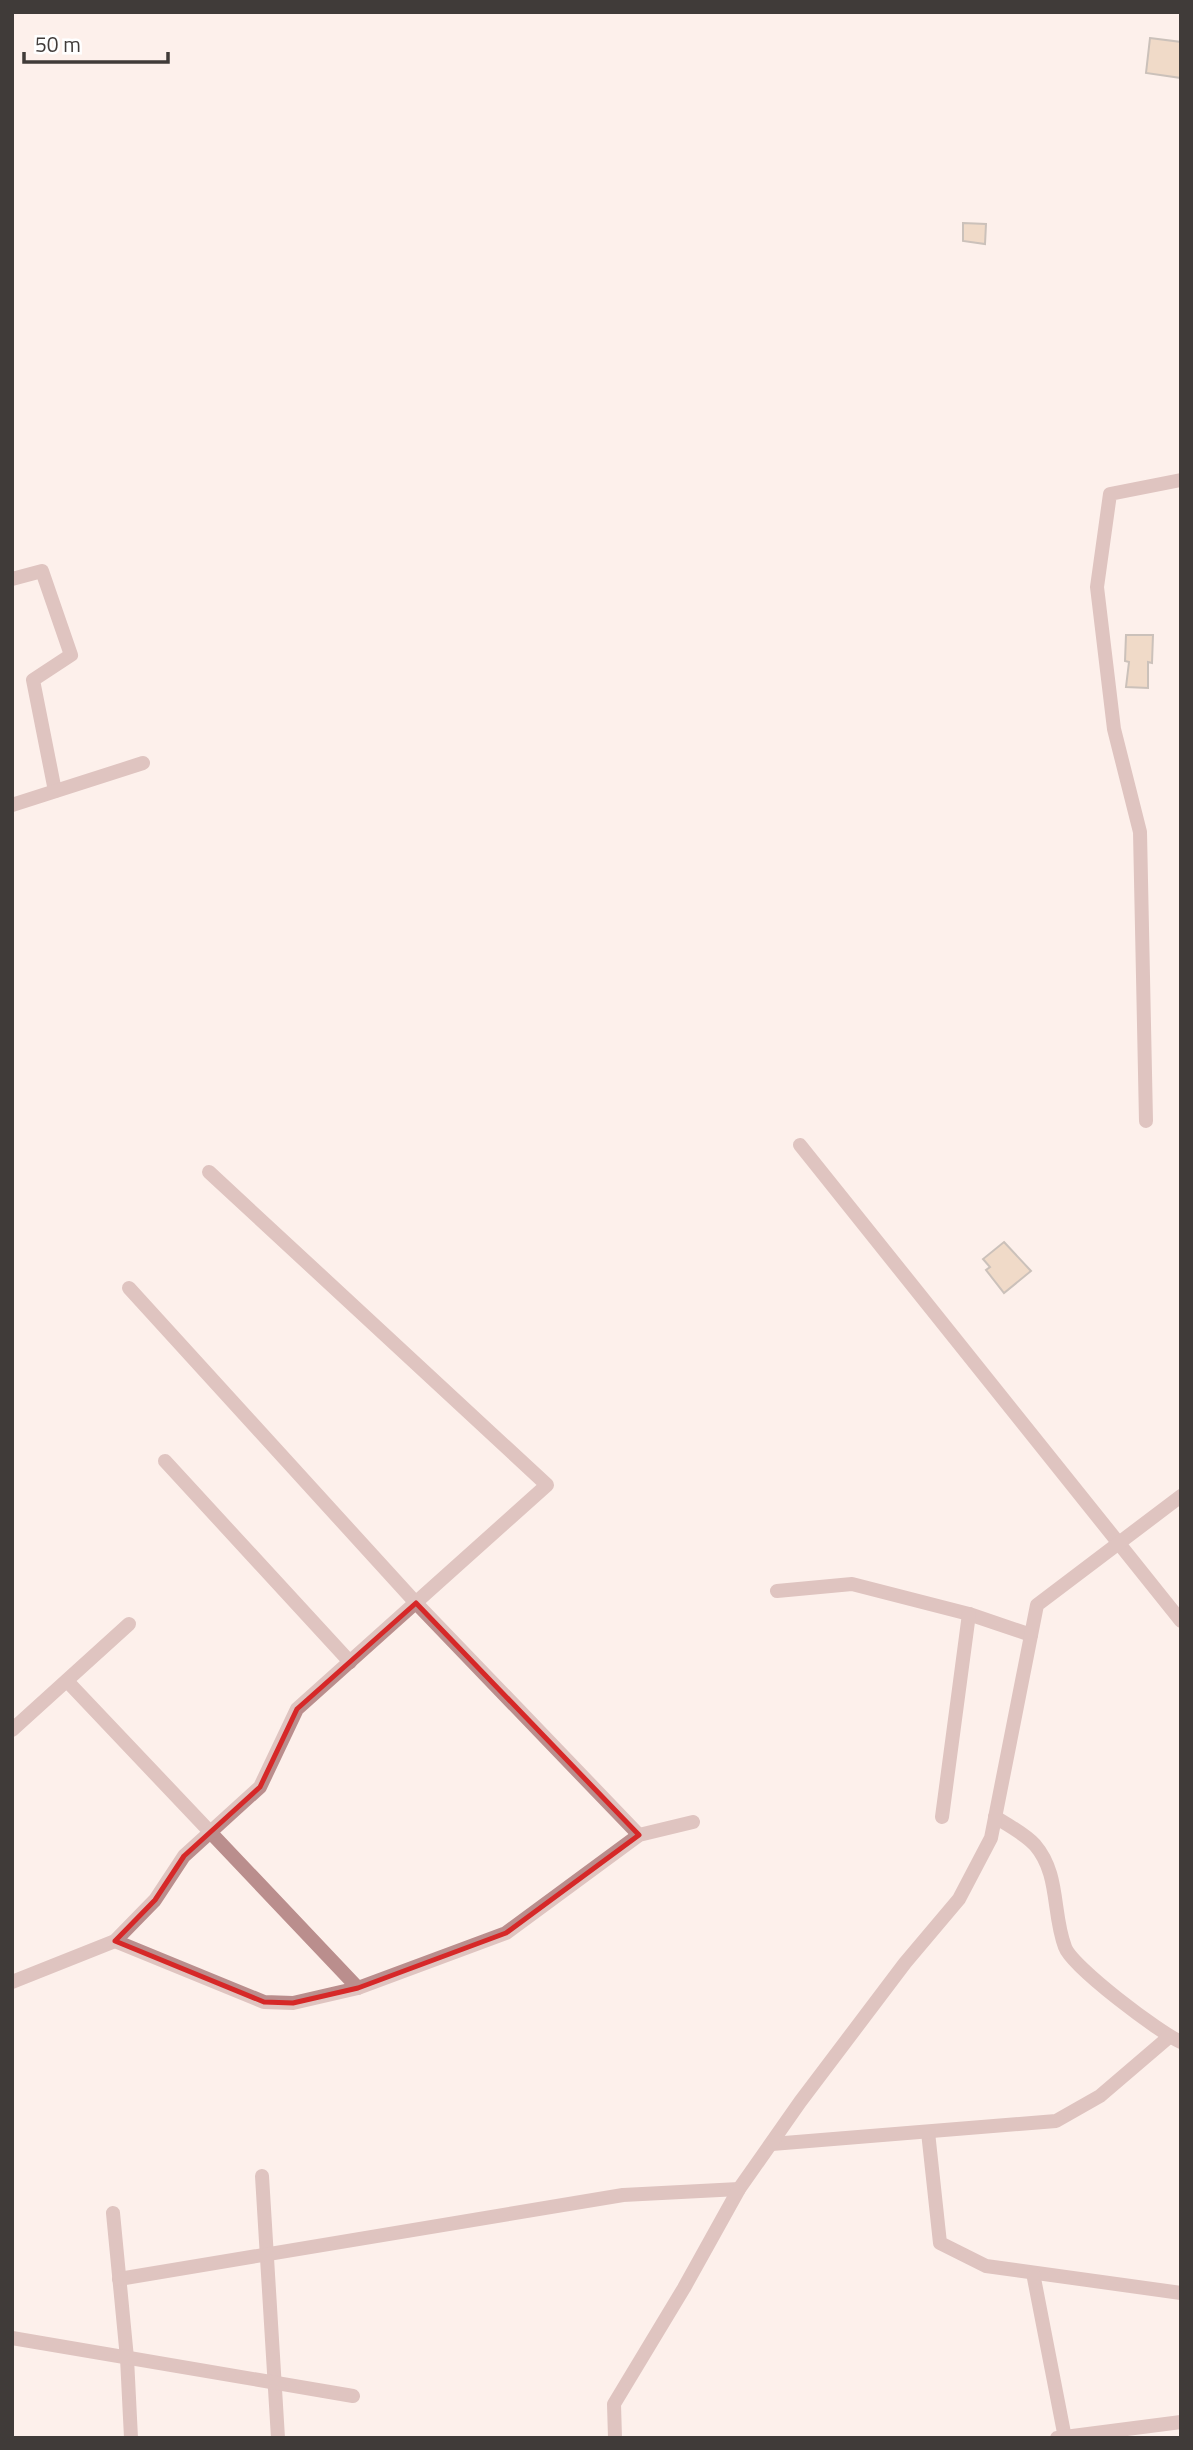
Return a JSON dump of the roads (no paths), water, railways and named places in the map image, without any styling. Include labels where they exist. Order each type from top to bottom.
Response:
[{"type":"street","points":[[1146,1121],[1140,832],[1114,729],[1097,587],[1110,494],[1181,480]]},
{"type":"street","points":[[12,579],[42,571],[71,655],[33,680],[55,791]]},
{"type":"street","points":[[12,805],[143,763]]},
{"type":"street","points":[[800,1145],[1181,1621]]},
{"type":"street","points":[[12,1982],[115,1941],[155,1900],[184,1856],[260,1787],[297,1709],[547,1485],[209,1172]]},
{"type":"street","points":[[129,1288],[416,1603],[639,1835]]},
{"type":"street","points":[[165,1461],[350,1662]]},
{"type":"street","points":[[615,2438],[614,2404],[684,2288],[739,2189],[800,2102],[905,1962],[959,1899],[991,1838],[1037,1605],[1181,1496]]},
{"type":"street","points":[[777,1591],[852,1584],[969,1614],[1031,1635]]},
{"type":"street","points":[[942,1817],[969,1614]]},
{"type":"street","points":[[12,1730],[129,1624]]},
{"type":"street","points":[[67,1681],[358,1988]]},
{"type":"street","points":[[772,2144],[1056,2121],[1100,2096],[1175,2040],[1111,1993],[1065,1950],[1051,1872],[1034,1844],[995,1817]]},
{"type":"street","points":[[115,1941],[264,2002],[293,2003],[358,1988],[506,1933],[639,1835],[693,1822]]},
{"type":"street","points":[[928,2132],[940,2243],[986,2266],[1181,2293]]},
{"type":"street","points":[[262,2176],[278,2438]]},
{"type":"street","points":[[119,2278],[624,2195],[739,2189]]},
{"type":"street","points":[[113,2213],[127,2358],[131,2438]]},
{"type":"street","points":[[1033,2273],[1062,2437],[1181,2422]]},
{"type":"street","points":[[12,2338],[353,2396]]}]
